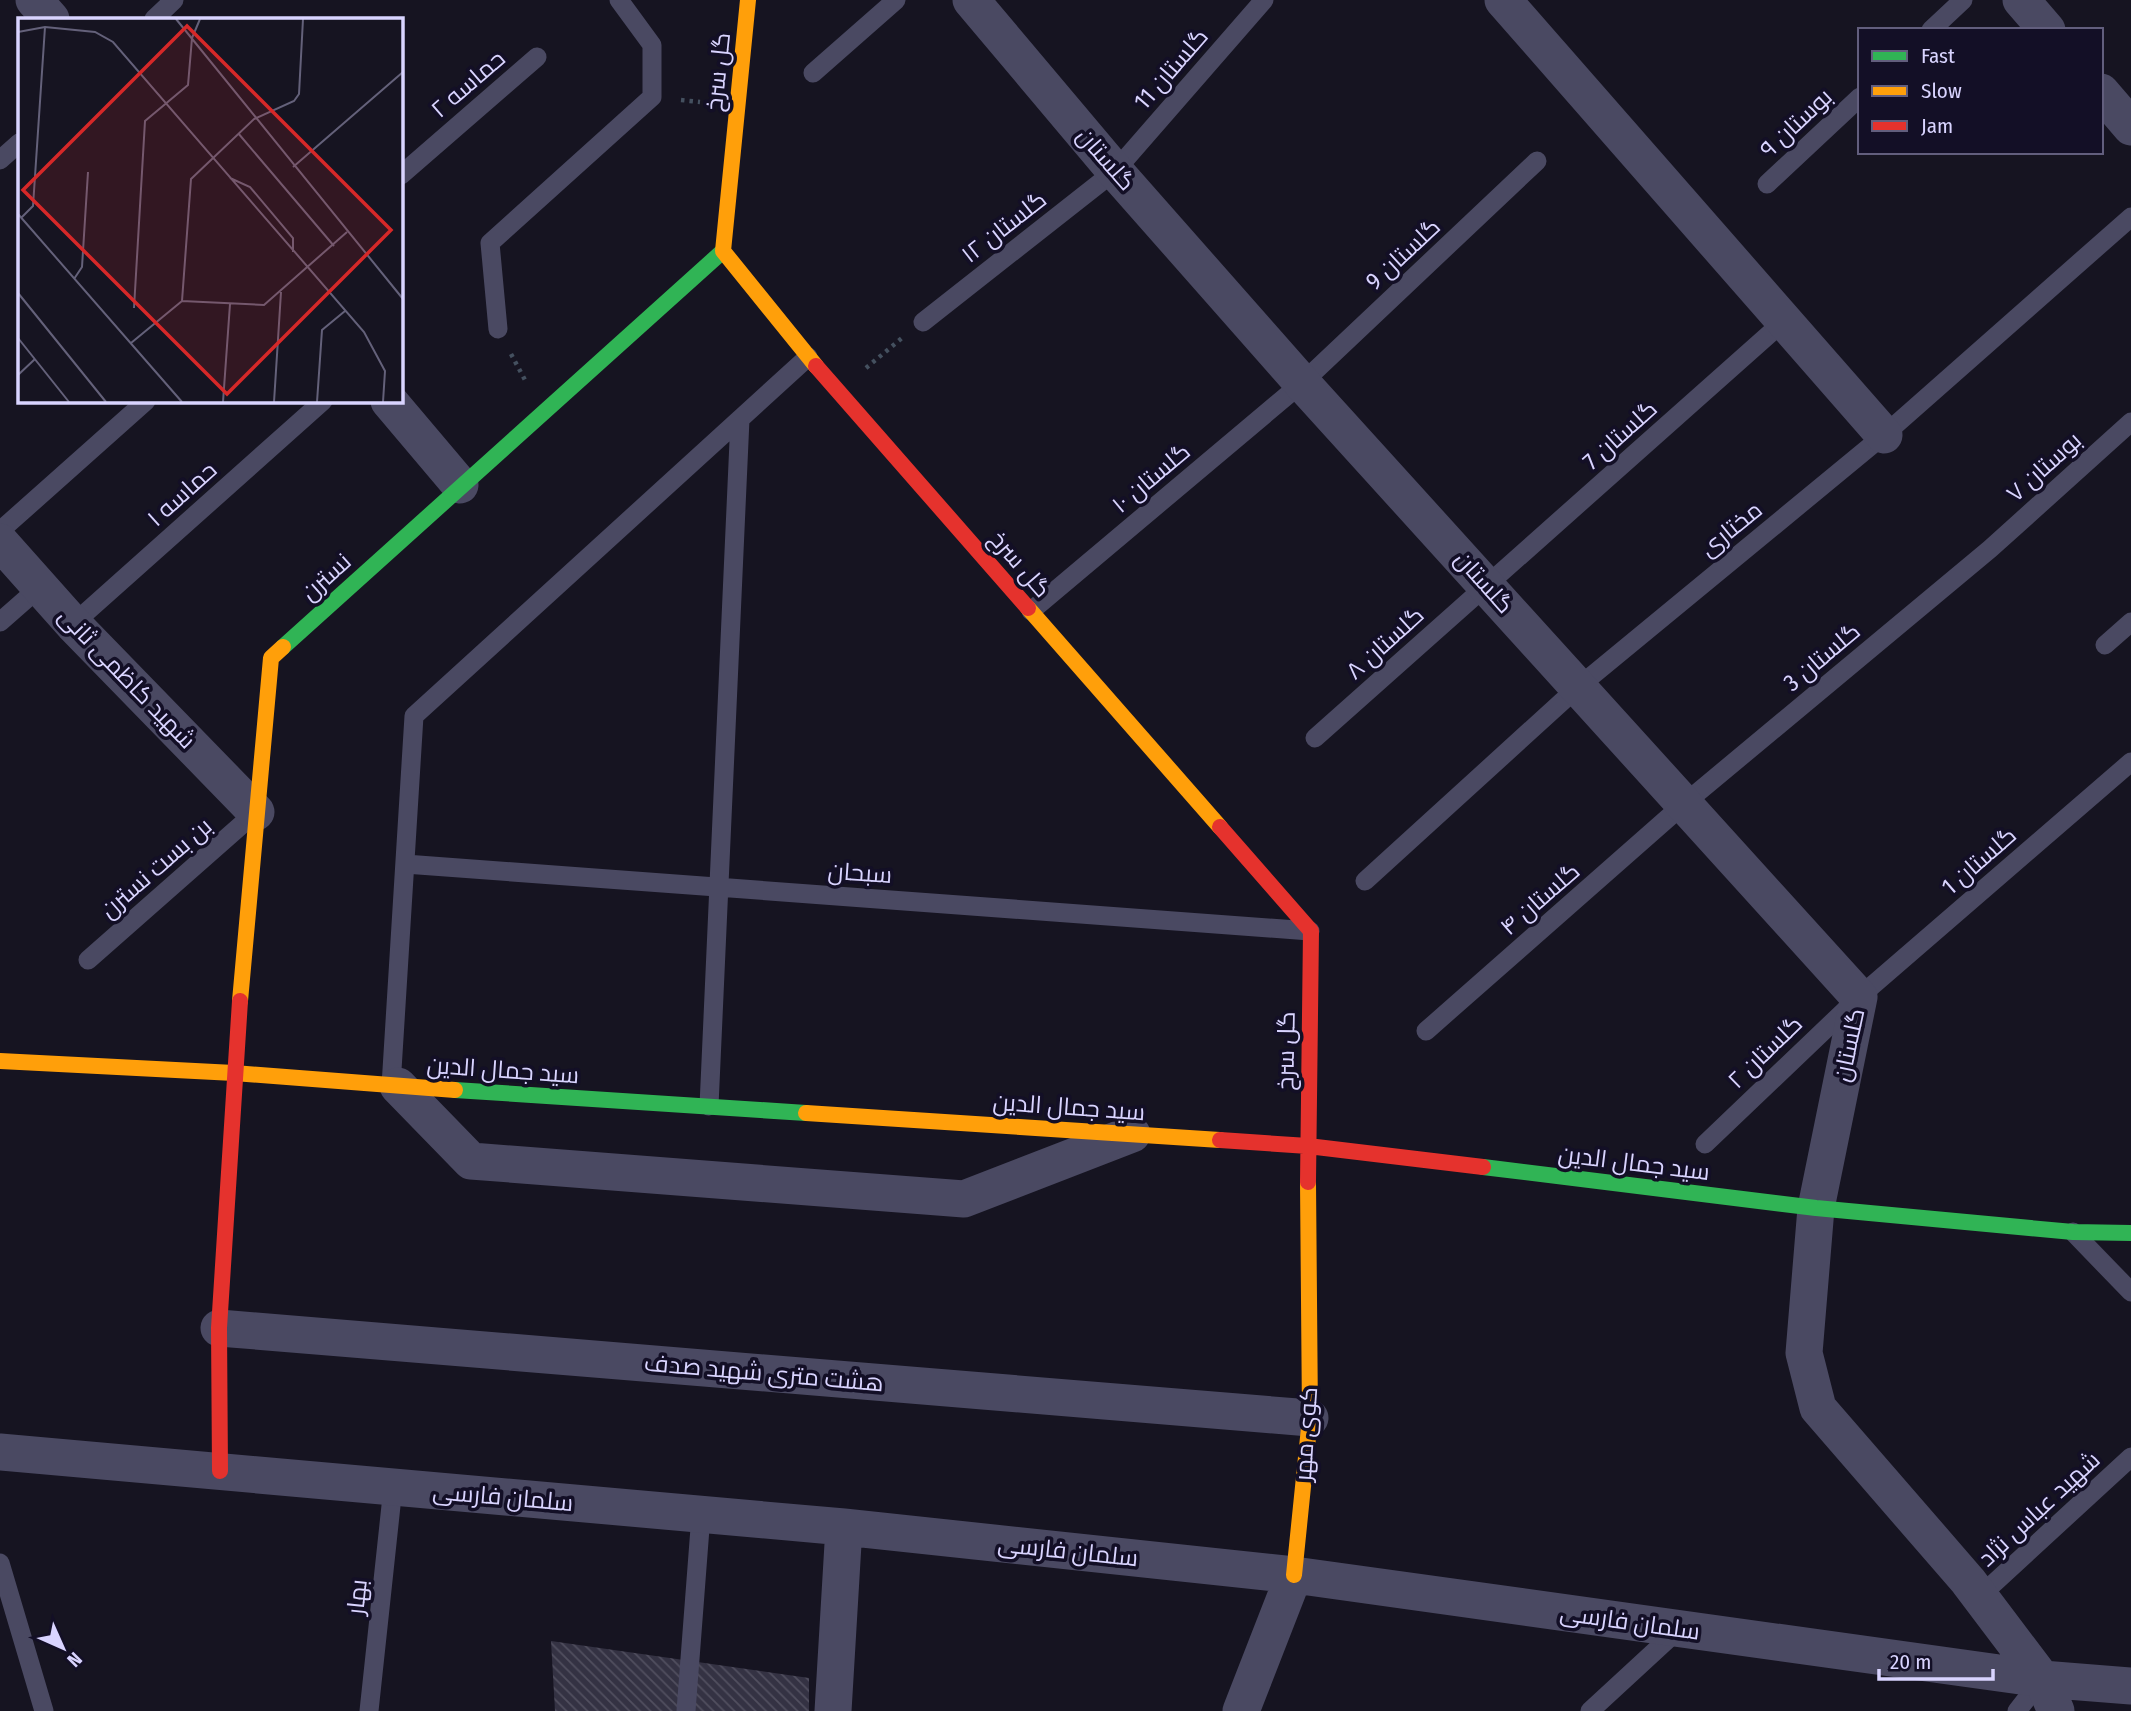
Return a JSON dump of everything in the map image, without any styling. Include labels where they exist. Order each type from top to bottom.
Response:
[{"type":"street","points":[[34,0],[50,18]]},
{"type":"street","name":"گل سرخ","points":[[748,0],[723,251],[808,357],[1311,931],[1308,1146]]},
{"type":"street","name":"گلستان","points":[[971,0],[1115,171],[1302,383],[1859,997],[1816,1208],[1804,1353],[1818,1408],[1980,1596],[2049,1695]]},
{"type":"street","points":[[1503,0],[1884,435]]},
{"type":"street","points":[[2021,0],[2045,28]]},
{"type":"street","points":[[2103,94],[2131,127]]},
{"type":"street","name":"نسترن","points":[[220,1471],[219,1328],[234,1073],[271,658],[723,251]]},
{"type":"street","points":[[390,402],[460,485]]},
{"type":"street","name":"شهید کاظمی ثانی","points":[[0,542],[73,624],[256,812]]},
{"type":"street","name":"سید جمال الدین","points":[[0,1061],[234,1073],[1308,1146],[1816,1208],[2073,1232],[2131,1233]]},
{"type":"street","points":[[395,1086],[471,1161],[964,1199],[1132,1135]]},
{"type":"street","name":"کوی مهر","points":[[1241,1711],[1294,1575],[1310,1418],[1308,1146]]},
{"type":"street","name":"هشت متری شهید صدف","points":[[219,1328],[1310,1418]]},
{"type":"street","name":"سلمان فارسی","points":[[0,1452],[845,1527],[1294,1575],[1680,1629],[2049,1695],[2131,1686]]},
{"type":"street","points":[[833,1711],[845,1527]]},
{"type":"lane","points":[[154,18],[174,0]]},
{"type":"lane","points":[[498,328],[490,243],[652,97],[652,45],[619,0]]},
{"type":"lane","points":[[813,73],[896,0]]},
{"type":"lane","name":"گلستان 11","points":[[1115,171],[1264,0]]},
{"type":"lane","points":[[1933,28],[1962,0]]},
{"type":"lane","name":"حماسه ۲","points":[[402,175],[537,57]]},
{"type":"lane","name":"بوستان ۹","points":[[1767,184],[1858,99]]},
{"type":"lane","points":[[0,160],[18,144]]},
{"type":"lane","name":"گلستان 9","points":[[1302,383],[1537,161]]},
{"type":"lane","name":"گلستان ۱۲","points":[[923,322],[1115,171]]},
{"type":"lane","name":"مختاری","points":[[1365,881],[1577,688],[1884,435],[2131,217]]},
{"type":"lane","name":"گلستان 7","points":[[1487,585],[1784,321]]},
{"type":"lane","points":[[395,1086],[414,716],[808,357]]},
{"type":"lane","name":"گلستان ۱۰","points":[[1031,611],[1302,383]]},
{"type":"lane","points":[[0,531],[145,402]]},
{"type":"lane","name":"حماسه ۱","points":[[73,624],[322,402]]},
{"type":"lane","points":[[709,1106],[721,887],[740,419]]},
{"type":"lane","name":"بوستان ۷","points":[[1990,549],[2131,422]]},
{"type":"lane","name":"گلستان 3","points":[[1685,803],[1990,549]]},
{"type":"lane","name":"گلستان ۸","points":[[1315,738],[1487,585]]},
{"type":"lane","points":[[0,622],[41,586]]},
{"type":"lane","points":[[2105,645],[2131,622]]},
{"type":"lane","name":"گلستان 1","points":[[1859,997],[2131,762]]},
{"type":"lane","name":"گلستان ۴","points":[[1426,1031],[1685,803]]},
{"type":"lane","name":"بن بست نسترن","points":[[88,960],[256,812]]},
{"type":"lane","name":"سبحان","points":[[405,864],[1311,931]]},
{"type":"lane","name":"گلستان ۲","points":[[1705,1144],[1859,997]]},
{"type":"lane","points":[[2073,1232],[2131,1292]]},
{"type":"lane","name":"شهید عباس نژاد","points":[[1980,1596],[2131,1457]]},
{"type":"lane","name":"بهار","points":[[369,1711],[393,1487]]},
{"type":"lane","points":[[686,1711],[701,1515]]},
{"type":"lane","points":[[0,1563],[44,1711]]},
{"type":"lane","points":[[1590,1711],[1680,1629]]},
{"type":"lane","points":[[2017,1711],[2049,1695]]},
{"type":"path","points":[[838,390],[923,322]]},
{"type":"path","points":[[498,328],[542,412]]},
{"type":"building","points":[[551,1641],[809,1678],[809,1711],[555,1711]]},
{"type":"traffic: fast","points":[[283,647],[723,251]]},
{"type":"traffic: fast","points":[[455,1090],[806,1113]]},
{"type":"traffic: fast","points":[[1483,1167],[1816,1208],[2073,1232],[2131,1233]]},
{"type":"traffic: slow","points":[[748,0],[723,251],[816,366]]},
{"type":"traffic: slow","points":[[1028,608],[1220,827]]},
{"type":"traffic: slow","points":[[240,1001],[271,658],[283,647]]},
{"type":"traffic: slow","points":[[0,1061],[234,1073],[455,1090]]},
{"type":"traffic: slow","points":[[806,1113],[1220,1140]]},
{"type":"traffic: slow","points":[[1294,1575],[1310,1418],[1308,1182]]},
{"type":"traffic: jam","points":[[816,366],[1028,608]]},
{"type":"traffic: jam","points":[[1220,827],[1311,931],[1308,1182]]},
{"type":"traffic: jam","points":[[220,1471],[219,1328],[240,1001]]},
{"type":"traffic: jam","points":[[1220,1140],[1308,1146],[1483,1167]]}]
